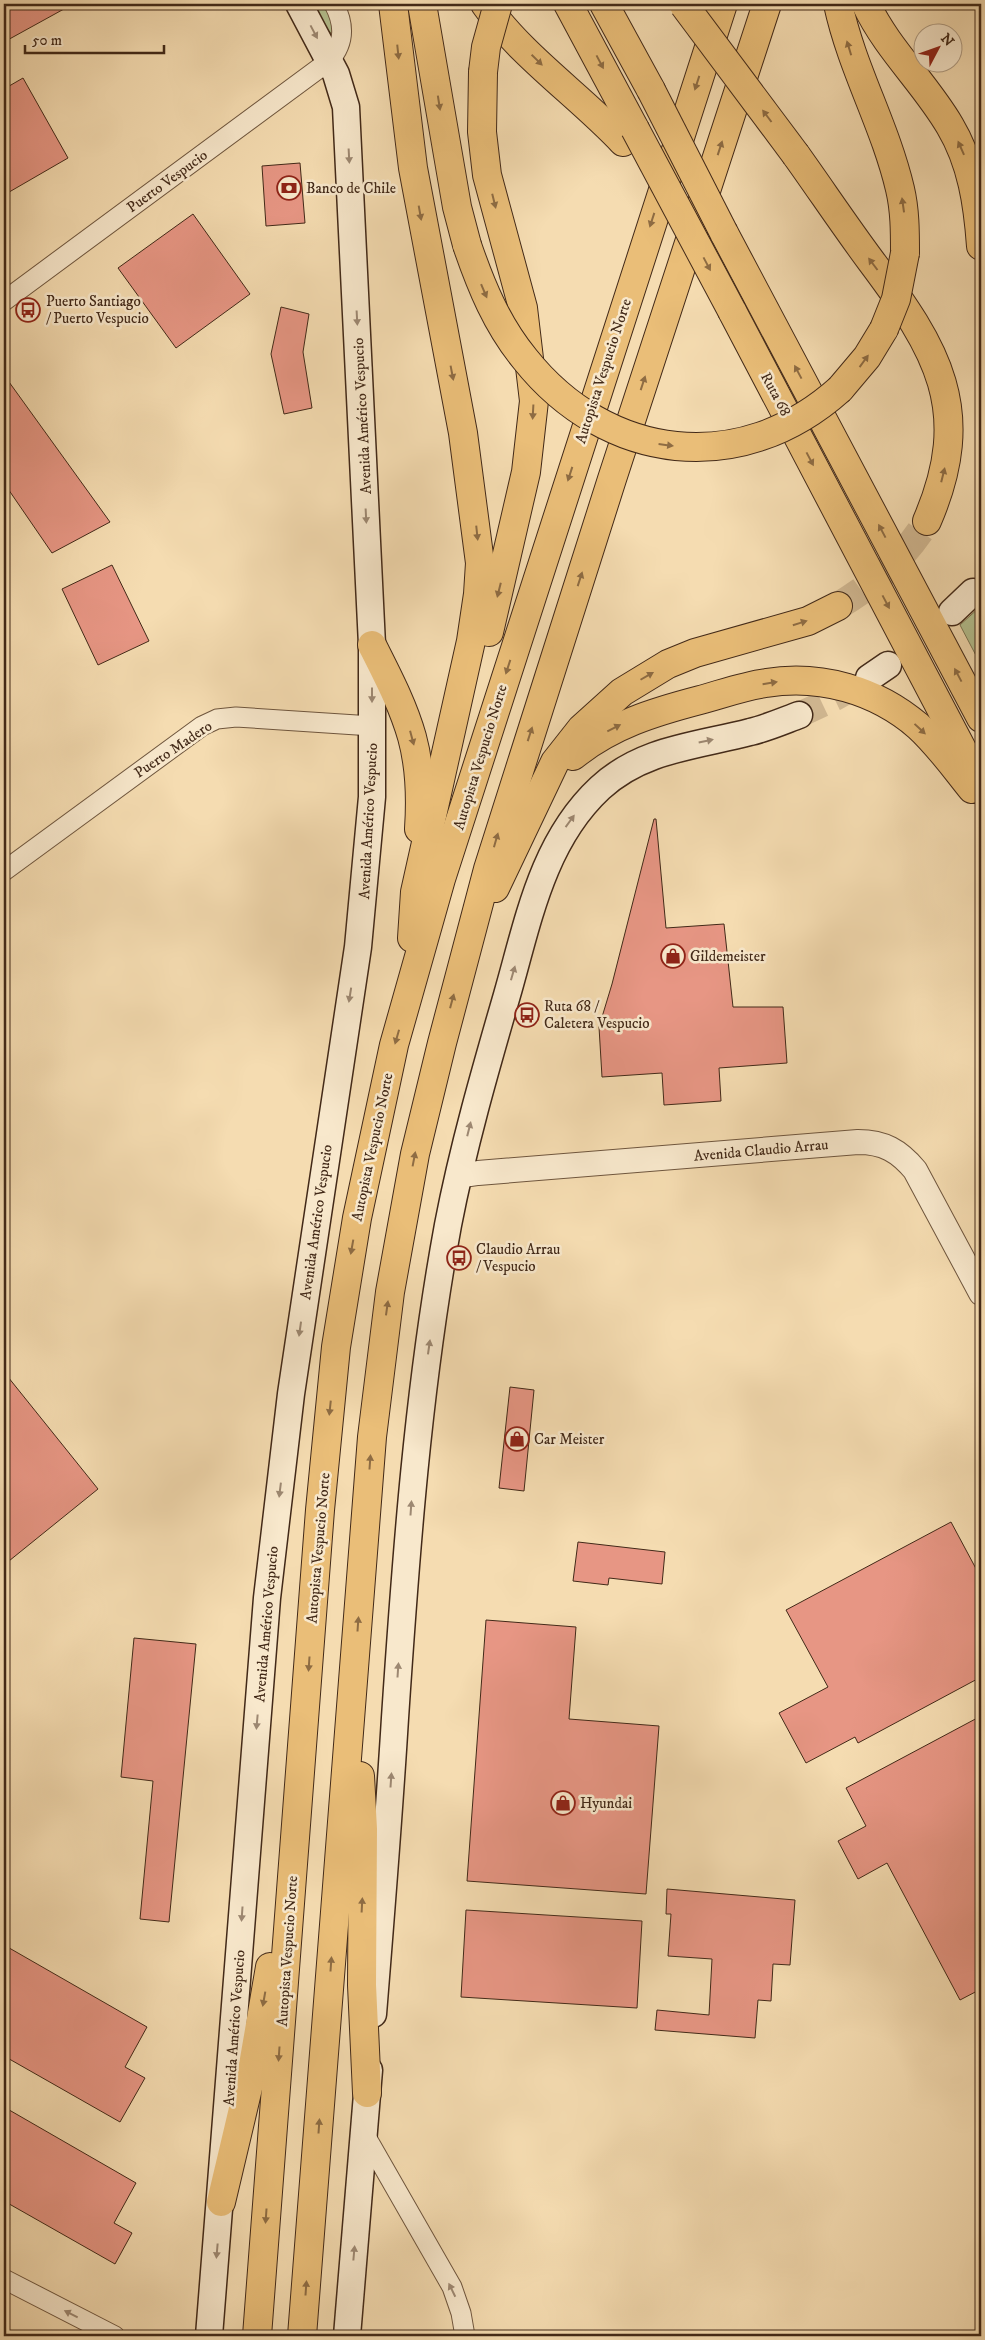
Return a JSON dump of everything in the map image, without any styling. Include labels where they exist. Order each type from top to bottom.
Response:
[{"type":"highway","points":[[393,4],[412,168],[464,433],[480,563],[472,641],[415,892]]},
{"type":"highway","points":[[422,4],[457,207],[467,245],[485,294],[496,316],[525,359],[564,400],[599,424],[618,433],[658,444],[698,448],[738,443],[757,438],[797,421],[816,409],[840,389],[867,357],[884,329],[896,299],[905,253],[903,207],[896,173],[852,57],[838,4]]},
{"type":"highway","points":[[486,4],[521,44],[589,108],[629,135]]},
{"type":"highway","points":[[412,953],[461,763],[474,697],[515,525],[530,453],[533,424],[533,385],[523,308],[487,175],[482,132],[483,72],[486,48],[498,4]]},
{"type":"highway","name":"Ruta 68","points":[[568,4],[629,135],[671,194],[981,785]]},
{"type":"highway","name":"Ruta 68","points":[[604,4],[981,718]]},
{"type":"highway","points":[[684,4],[892,288],[924,337],[934,357],[948,412],[948,450],[941,484],[927,521]]},
{"type":"highway","name":"Autopista Vespucio Norte","points":[[257,2336],[320,1510],[336,1347],[367,1169],[394,1045],[441,879],[479,755],[723,4]]},
{"type":"highway","points":[[302,2336],[372,1437],[390,1292],[428,1095],[501,824],[767,4]]},
{"type":"highway","points":[[866,4],[884,37],[938,107],[961,147],[976,193],[981,246]]},
{"type":"highway","points":[[470,938],[508,864],[556,762],[570,741],[607,704],[644,677],[695,652],[808,621],[838,606]]},
{"type":"highway","points":[[372,645],[402,709],[414,746],[418,772],[420,813],[410,990]]},
{"type":"highway","points":[[540,795],[567,761],[594,740],[620,726],[658,711],[764,683],[797,680],[823,682],[849,688],[895,709],[931,740],[981,802]]},
{"type":"highway","points":[[351,1708],[361,1789],[363,1829],[361,1931],[367,2093]]},
{"type":"highway","points":[[221,2202],[252,2071],[299,1796]]},
{"type":"main road","name":"Avenida Américo Vespucio","points":[[209,2336],[267,1598],[291,1394],[358,947],[368,851],[372,726],[372,645],[346,107],[340,85],[299,4]]},
{"type":"main road","points":[[952,612],[973,592]]},
{"type":"main road","points":[[347,2336],[365,2135],[414,1466],[433,1316],[458,1176],[476,1105],[534,899],[551,856],[570,822],[602,786],[619,773],[647,758],[670,749],[748,732],[799,715]]},
{"type":"street","points":[[329,61],[338,51],[343,38],[342,26],[334,4]]},
{"type":"street","name":"Puerto Vespucio","points":[[4,301],[329,61]]},
{"type":"street","name":"Puerto Madero","points":[[4,871],[202,726],[217,720],[236,717],[372,726]]},
{"type":"street","name":"Avenida Claudio Arrau","points":[[458,1176],[874,1142],[893,1149],[904,1156],[915,1170],[981,1293]]},
{"type":"street","points":[[365,2135],[452,2287],[461,2313],[465,2336]]},
{"type":"street","points":[[4,2279],[115,2336]]},
{"type":"green space","points":[[309,4],[342,4],[340,41],[319,22]]},
{"type":"green space","points":[[981,606],[981,665],[960,625]]},
{"type":"building","points":[[4,4],[73,4],[4,42]]},
{"type":"building","points":[[23,78],[68,158],[4,195],[4,89]]},
{"type":"building","points":[[300,163],[305,223],[266,226],[262,166]]},
{"type":"building","points":[[193,214],[250,294],[176,348],[118,268]]},
{"type":"building","points":[[281,307],[309,314],[303,352],[312,408],[284,414],[271,354]]},
{"type":"building","points":[[4,375],[110,522],[52,553],[4,483]]},
{"type":"building","points":[[112,565],[149,641],[98,665],[62,589]]},
{"type":"building","name":"Gildemeister","points":[[654,819],[656,819],[666,928],[724,924],[733,1007],[783,1007],[787,1063],[719,1068],[721,1101],[664,1105],[662,1073],[602,1077],[599,1027],[612,984]]},
{"type":"building","points":[[4,1372],[98,1489],[4,1565]]},
{"type":"building","name":"Car Meister","points":[[510,1387],[534,1390],[524,1491],[499,1488]]},
{"type":"building","points":[[951,1522],[981,1578],[981,1677],[858,1743],[855,1737],[806,1763],[779,1713],[828,1687],[786,1610]]},
{"type":"building","points":[[578,1542],[665,1552],[662,1584],[609,1578],[608,1585],[573,1581]]},
{"type":"building","name":"Hyundai","points":[[486,1620],[576,1627],[569,1719],[659,1726],[646,1894],[467,1881]]},
{"type":"building","points":[[134,1638],[196,1644],[169,1922],[140,1919],[153,1781],[121,1777]]},
{"type":"building","points":[[981,1716],[981,1989],[960,2000],[887,1863],[858,1879],[838,1841],[866,1826],[846,1788]]},
{"type":"building","points":[[667,1889],[795,1900],[790,1965],[773,1964],[771,2001],[758,2000],[755,2038],[655,2030],[657,2010],[709,2015],[712,1959],[668,1956],[671,1914],[666,1914]]},
{"type":"building","points":[[466,1910],[642,1921],[637,2008],[461,1997]]},
{"type":"building","points":[[4,1945],[147,2027],[125,2067],[145,2078],[120,2122],[4,2056]]},
{"type":"building","points":[[4,2107],[136,2183],[114,2223],[132,2233],[115,2264],[4,2201]]},
{"type":"tunnel","points":[[838,606],[852,598],[888,569],[909,547],[927,521]]},
{"type":"tunnel","points":[[799,715],[865,681]]},
{"type":"place","name":"Banco de Chile","points":[[289,188]]},
{"type":"place","name":"Puerto Santiago / Puerto Vespucio","points":[[28,310]]},
{"type":"place","name":"Gildemeister","points":[[673,956]]},
{"type":"place","name":"Ruta 68 / Caletera Vespucio","points":[[527,1015]]},
{"type":"place","name":"Claudio Arrau / Vespucio","points":[[459,1258]]},
{"type":"place","name":"Car Meister","points":[[517,1439]]},
{"type":"place","name":"Hyundai","points":[[563,1803]]}]
